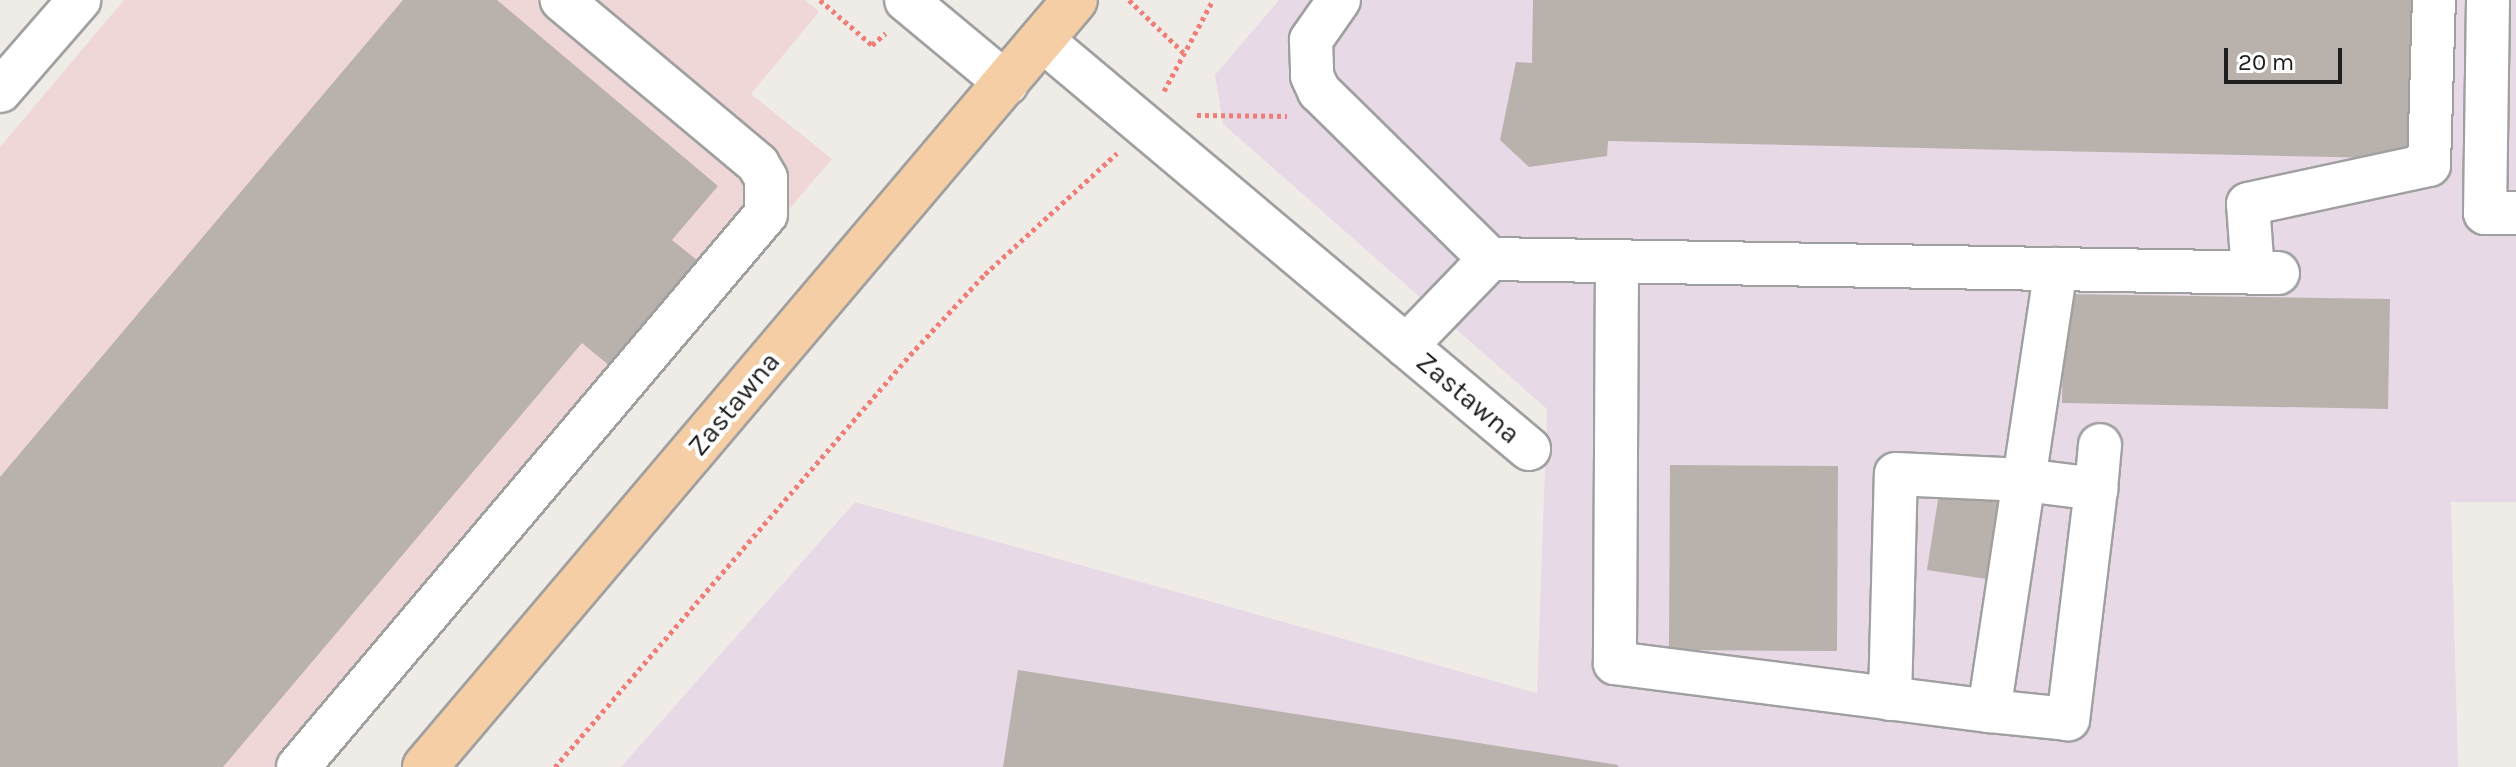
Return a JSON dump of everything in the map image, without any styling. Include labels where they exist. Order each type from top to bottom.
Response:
[{"type":"main road","name":"Zastawna","points":[[425,767],[1007,84],[1075,0]]},
{"type":"street","points":[[0,91],[79,0]]},
{"type":"street","points":[[298,767],[766,214],[767,188],[758,164],[562,0]]},
{"type":"street","points":[[906,0],[1007,84]]},
{"type":"street","points":[[1339,0],[1311,40],[1309,57],[1319,91],[1490,259],[2266,273],[2248,204],[2429,165],[2434,0]]},
{"type":"street","points":[[2488,0],[2485,213],[2516,213]]},
{"type":"street","name":"Zastawna","points":[[1042,40],[1529,449]]},
{"type":"street","name":"Zastawna","points":[[1406,346],[1490,259]]},
{"type":"street","points":[[1617,262],[1615,663],[2068,719],[2100,445]]},
{"type":"street","points":[[1989,711],[2056,269]]},
{"type":"street","points":[[1890,699],[1896,474],[2024,480],[2096,489]]},
{"type":"path","points":[[1129,0],[1185,54]]},
{"type":"path","points":[[1156,104],[1213,0]]},
{"type":"path","points":[[555,767],[910,355],[985,274],[1123,146]]},
{"type":"shaded area","points":[[124,0],[805,0],[819,12],[751,94],[832,159],[312,767],[0,767],[0,147]]},
{"type":"shaded area","points":[[1279,0],[2516,0],[2516,502],[2451,502],[2458,767],[621,767],[855,502],[1537,693],[1547,409],[1223,124],[1215,75]]},
{"type":"building","points":[[403,0],[497,0],[718,186],[672,240],[698,261],[610,366],[582,343],[223,767],[0,767],[0,477]]},
{"type":"building","points":[[1533,0],[2425,0],[2422,159],[1608,141],[1607,156],[1529,167],[1500,140],[1516,62],[1532,63]]},
{"type":"building","points":[[2064,294],[2390,299],[2388,409],[2062,403]]},
{"type":"building","points":[[1670,465],[1838,466],[1837,651],[1669,650]]},
{"type":"building","points":[[1940,487],[2000,497],[1987,579],[1927,570]]},
{"type":"building","points":[[1018,670],[1618,765],[1618,767],[1003,767]]}]
